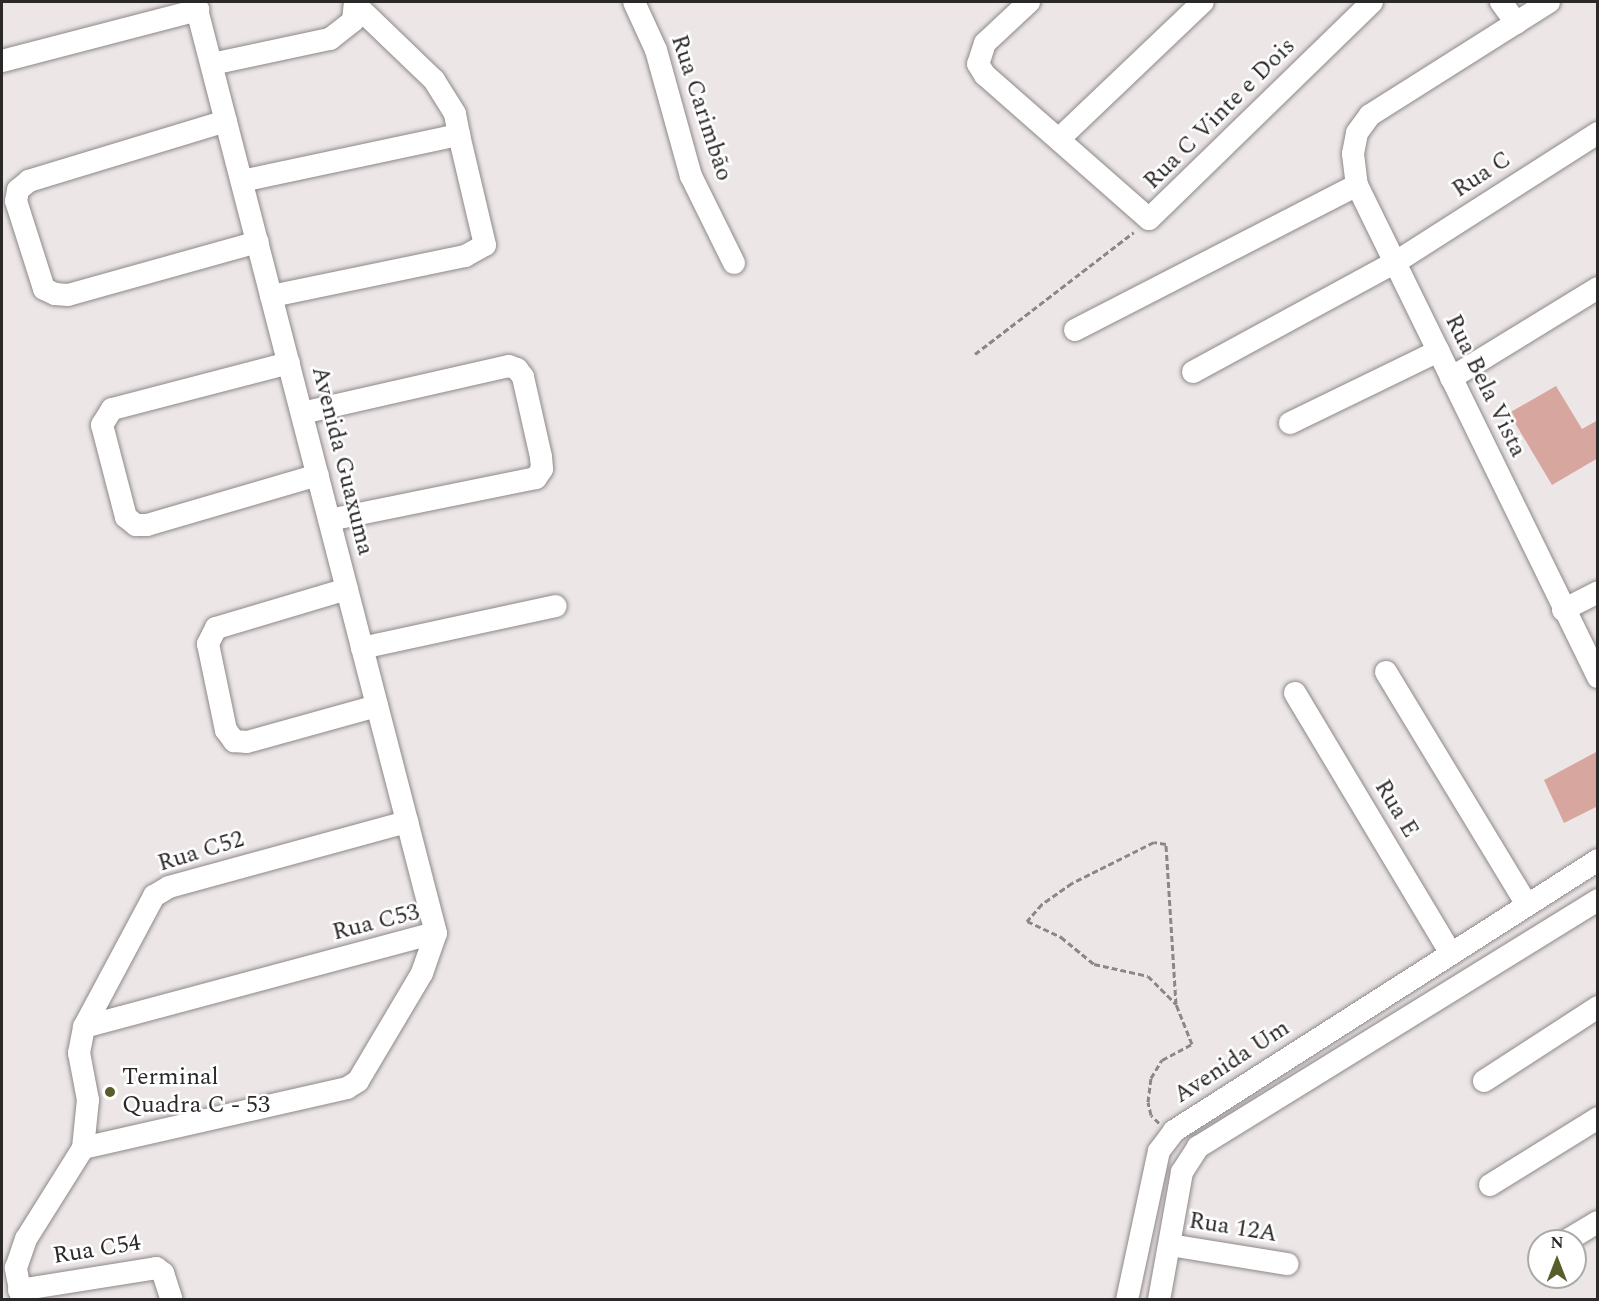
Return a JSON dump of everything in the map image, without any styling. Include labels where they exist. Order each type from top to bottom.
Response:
[{"type":"street","name":"Rua Carimbão","points":[[634,2],[656,50],[691,176],[734,263]]},
{"type":"street","name":"Rua C Vinte e Dois","points":[[1029,2],[985,43],[978,64],[985,75],[1060,138],[1142,217],[1149,219],[1372,2]]},
{"type":"street","points":[[1060,138],[1203,2]]},
{"type":"street","points":[[1501,2],[1531,9]]},
{"type":"street","points":[[212,64],[330,39],[345,31],[356,4],[434,80],[455,114],[485,245],[465,256],[271,296]]},
{"type":"street","points":[[2,61],[197,6]]},
{"type":"street","name":"Avenida Guaxuma","points":[[197,6],[436,933]]},
{"type":"street","name":"Rua Bela Vista","points":[[1531,9],[1370,115],[1358,133],[1353,154],[1357,185],[1563,610],[1598,677]]},
{"type":"street","points":[[226,121],[29,181],[18,190],[16,201],[44,289],[55,294],[69,295],[258,242]]},
{"type":"street","name":"Rua C","points":[[1193,372],[1396,262],[1598,133]]},
{"type":"street","points":[[242,181],[459,135]]},
{"type":"street","points":[[1075,330],[1357,185]]},
{"type":"street","points":[[1451,378],[1598,288]]},
{"type":"street","points":[[1290,423],[1438,351]]},
{"type":"street","points":[[289,363],[112,409],[102,425],[126,517],[136,525],[147,525],[318,475]]},
{"type":"street","points":[[302,413],[509,366],[517,369],[523,378],[541,457],[542,469],[536,478],[329,520]]},
{"type":"street","points":[[347,589],[216,628],[208,644],[226,730],[234,741],[247,742],[377,706]]},
{"type":"street","points":[[1563,610],[1598,592]]},
{"type":"street","points":[[362,648],[556,606]]},
{"type":"street","points":[[1386,672],[1527,905]]},
{"type":"street","name":"Rua E","points":[[1295,693],[1459,948]]},
{"type":"street","name":"Rua C52","points":[[84,1027],[154,896],[169,887],[407,822]]},
{"type":"street","name":"Avenida Um","points":[[1127,1299],[1159,1151],[1174,1131],[1598,860]]},
{"type":"street","points":[[1160,1299],[1182,1172],[1198,1147],[1598,900]]},
{"type":"street","name":"Rua C53","points":[[84,1027],[436,933]]},
{"type":"street","name":"Rua C53","points":[[83,1148],[347,1088],[358,1081],[422,973],[436,933]]},
{"type":"street","points":[[1459,948],[1485,970]]},
{"type":"street","points":[[1484,1080],[1598,1007]]},
{"type":"street","points":[[21,1295],[16,1268],[26,1239],[83,1148],[88,1100],[79,1053],[84,1027]]},
{"type":"street","points":[[1490,1185],[1598,1118]]},
{"type":"street","name":"Rua 12A","points":[[1170,1245],[1287,1264]]},
{"type":"street","name":"Rua C54","points":[[21,1295],[156,1268],[163,1273],[172,1299]]},
{"type":"path","points":[[975,354],[1070,284],[1149,219]]},
{"type":"path","points":[[1174,1131],[1151,1115],[1148,1102],[1150,1078],[1162,1060],[1192,1044],[1176,1004],[1166,844],[1154,842],[1072,883],[1041,904],[1027,921],[1061,938],[1094,964],[1148,976],[1176,1004]]},
{"type":"building","points":[[1556,386],[1582,429],[1598,420],[1598,458],[1552,485],[1509,413]]},
{"type":"building","points":[[1598,751],[1598,806],[1564,823],[1544,780]]},
{"type":"place","name":"Terminal Quadra C - 53","points":[[110,1092]]}]
